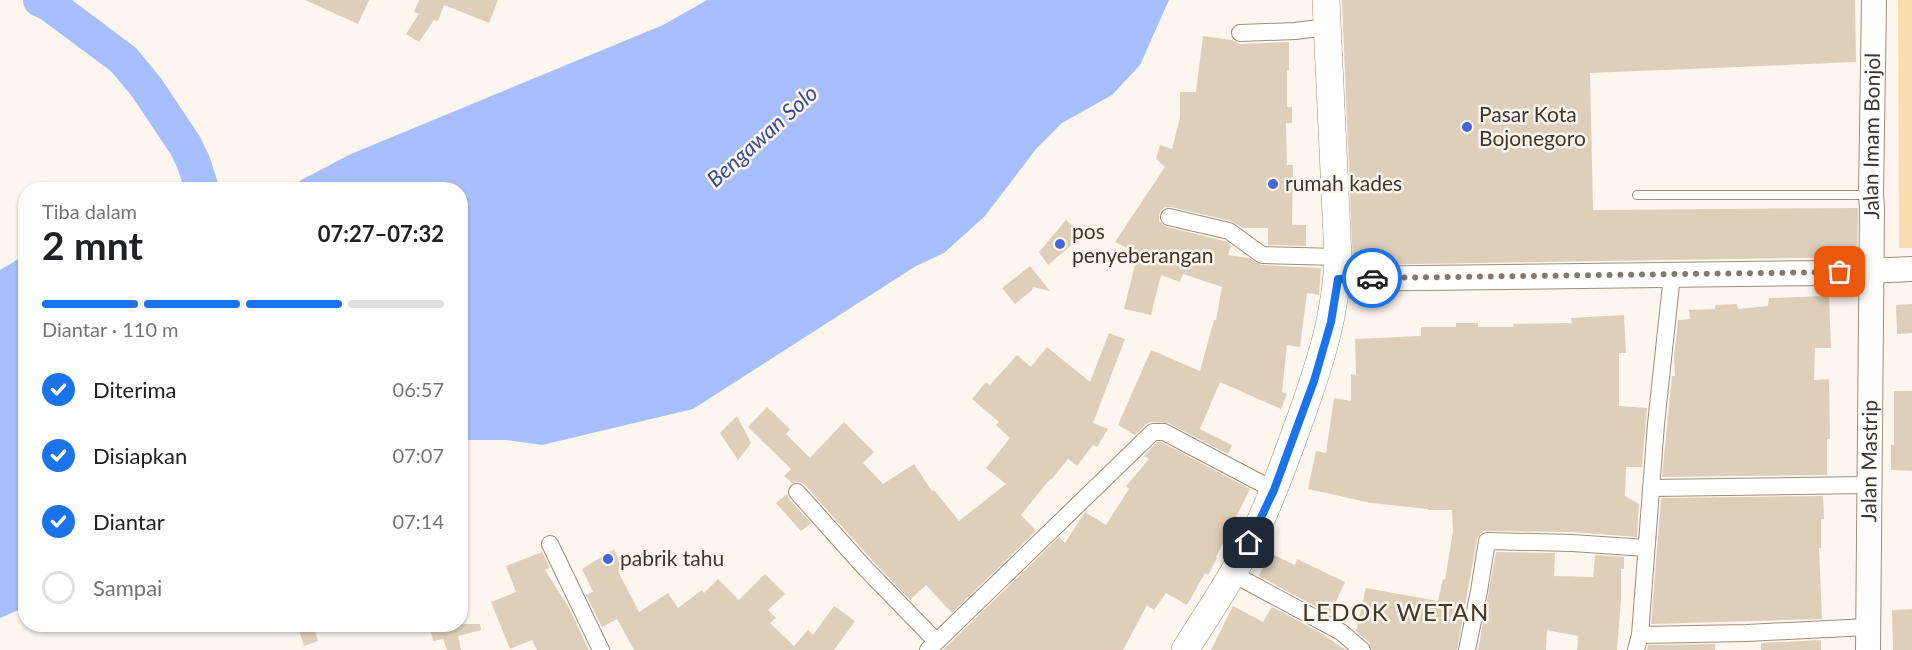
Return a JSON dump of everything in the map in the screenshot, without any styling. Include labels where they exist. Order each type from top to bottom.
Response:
[{"type":"main road","points":[[1185,650],[1233,574],[1257,528],[1274,490],[1314,381],[1329,332],[1338,268],[1326,0]]},
{"type":"main road","name":"Jalan Imam Bonjol","points":[[1872,271],[1874,0]]},
{"type":"main road","points":[[1338,268],[1672,275],[1912,269]]},
{"type":"main road","name":"Jalan Mastrip","points":[[1868,639],[1872,271]]},
{"type":"street","points":[[1240,33],[1327,27]]},
{"type":"street","points":[[1170,217],[1229,231],[1262,255],[1338,268]]},
{"type":"street","points":[[1672,275],[1656,424],[1638,643],[1868,639]]},
{"type":"street","points":[[797,492],[932,646],[1153,432],[1164,432],[1274,490]]},
{"type":"street","points":[[1652,488],[1869,484]]},
{"type":"street","points":[[1467,650],[1486,541],[1646,548]]},
{"type":"street","points":[[550,544],[601,650]]},
{"type":"street","points":[[1233,574],[1341,632],[1362,650]]},
{"type":"lane","points":[[1637,195],[1871,195]]},
{"type":"shaded area","points":[[1898,0],[1912,0],[1912,248],[1899,248]]},
{"type":"water","name":"Bengawan Solo","points":[[707,0],[1169,0],[1140,65],[1112,95],[1062,123],[1036,149],[985,216],[944,253],[916,266],[693,409],[542,445],[506,440],[468,440],[468,182],[299,182],[351,154],[663,25]]},
{"type":"water","points":[[18,259],[18,610],[0,618],[0,270]]},
{"type":"building","points":[[305,0],[369,0],[358,24]]},
{"type":"building","points":[[419,0],[498,0],[489,23],[444,5],[438,21],[434,20],[419,42],[406,34],[419,14],[414,12]]},
{"type":"building","name":"Pasar Kota Bojonegoro","points":[[1342,0],[1855,0],[1856,62],[1590,73],[1593,210],[1858,208],[1857,257],[1353,265]]},
{"type":"building","points":[[1203,36],[1232,40],[1240,44],[1289,42],[1287,107],[1292,107],[1292,123],[1286,123],[1287,165],[1293,165],[1292,225],[1306,225],[1306,246],[1268,245],[1268,228],[1243,228],[1231,221],[1171,207],[1161,210],[1159,221],[1167,227],[1225,241],[1231,245],[1228,255],[1249,258],[1261,265],[1321,268],[1319,295],[1307,293],[1300,347],[1287,345],[1282,392],[1287,394],[1281,409],[1220,382],[1200,429],[1232,445],[1228,454],[1168,423],[1146,424],[1135,435],[1118,425],[1151,350],[1200,371],[1214,320],[1216,320],[1222,287],[1183,274],[1180,282],[1161,275],[1151,315],[1124,309],[1138,253],[1115,242],[1165,167],[1156,159],[1160,145],[1172,149],[1180,118],[1180,92],[1196,92]]},
{"type":"building","name":"pos penyeberangan","points":[[1066,220],[1083,235],[1048,265],[1039,252]]},
{"type":"building","points":[[1030,266],[1050,291],[1033,287],[1015,304],[1002,288]]},
{"type":"building","points":[[1829,296],[1831,348],[1815,348],[1814,380],[1829,379],[1830,439],[1827,439],[1827,475],[1662,477],[1672,376],[1675,376],[1674,357],[1678,320],[1690,319],[1689,310],[1715,309],[1715,305],[1737,304],[1738,309],[1768,306],[1769,298]]},
{"type":"building","points":[[1912,304],[1912,333],[1897,334],[1896,305]]},
{"type":"building","points":[[1624,315],[1626,353],[1619,353],[1619,406],[1647,408],[1642,467],[1626,467],[1625,496],[1639,504],[1637,537],[1572,532],[1483,531],[1477,539],[1457,650],[1372,650],[1369,642],[1356,631],[1366,588],[1438,601],[1443,579],[1445,580],[1453,531],[1452,510],[1428,510],[1371,503],[1308,489],[1316,451],[1326,453],[1334,398],[1351,401],[1351,374],[1356,375],[1355,339],[1421,336],[1421,327],[1456,327],[1456,323],[1478,323],[1478,327],[1514,327],[1513,324],[1572,323],[1571,318]]},
{"type":"building","points":[[1109,333],[1125,339],[1093,423],[1108,429],[1097,447],[1093,445],[1077,466],[1068,459],[1050,479],[1021,515],[1036,531],[952,613],[926,585],[910,600],[805,485],[800,482],[792,483],[784,476],[791,469],[748,427],[767,407],[790,429],[786,434],[810,458],[844,422],[874,452],[863,463],[883,484],[914,464],[932,491],[934,490],[959,521],[1006,484],[986,468],[1010,438],[996,425],[999,422],[972,399],[986,382],[990,385],[1017,355],[1031,367],[1047,347],[1090,382]]},
{"type":"building","points":[[1894,391],[1912,391],[1912,471],[1891,470],[1891,445],[1894,445]]},
{"type":"building","points":[[737,416],[751,443],[738,460],[720,433]]},
{"type":"building","points":[[1157,442],[1161,442],[1250,489],[1208,575],[1205,573],[1187,605],[1166,593],[1154,610],[1147,605],[1123,650],[943,650],[1059,537],[1065,543],[1085,512],[1106,525],[1129,489],[1126,486],[1149,459],[1144,456]]},
{"type":"building","points":[[787,494],[811,523],[801,531],[776,503]]},
{"type":"building","points":[[1823,496],[1824,519],[1821,519],[1821,548],[1819,548],[1822,619],[1651,624],[1661,498]]},
{"type":"building","points":[[614,549],[622,569],[618,571],[639,612],[668,593],[678,608],[702,590],[704,593],[718,579],[739,600],[765,574],[785,594],[768,610],[776,618],[770,623],[794,646],[808,630],[813,635],[834,606],[855,621],[834,650],[634,650],[617,619],[602,627],[586,595],[593,592],[582,569]]},
{"type":"building","points":[[542,552],[550,568],[545,570],[568,606],[589,650],[537,650],[532,640],[510,649],[491,602],[516,592],[506,566]]},
{"type":"building","points":[[1496,552],[1555,553],[1554,576],[1593,577],[1595,555],[1624,557],[1624,569],[1621,569],[1617,650],[1577,650],[1578,636],[1547,630],[1546,650],[1478,650]]},
{"type":"building","points":[[1270,553],[1295,565],[1297,559],[1345,582],[1330,614],[1259,576]]},
{"type":"building","points":[[1233,606],[1263,622],[1272,607],[1321,633],[1346,650],[1211,650]]},
{"type":"building","points":[[1912,609],[1912,650],[1893,650],[1892,610]]},
{"type":"building","points":[[468,624],[480,624],[481,630],[458,636],[461,650],[447,650],[443,639],[433,641],[431,632],[468,632]]},
{"type":"building","points":[[300,632],[315,632],[318,641],[304,646]]},
{"type":"building","points":[[1821,640],[1821,650],[1761,650],[1761,643]]},
{"type":"building","points":[[1715,644],[1715,650],[1647,650],[1648,645]]},
{"type":"waterway","points":[[40,0],[49,4],[124,60],[147,88],[185,145],[200,182]]},
{"type":"way so far","points":[[1372,278],[1840,272]]},
{"type":"place","name":"Pasar Kota Bojonegoro","points":[[1467,127]]},
{"type":"place","name":"rumah kades","points":[[1273,184]]},
{"type":"place","name":"pos penyeberangan","points":[[1060,244]]},
{"type":"place","name":"pabrik tahu","points":[[608,559]]},
{"type":"district","name":"LEDOK WETAN","points":[[1396,613]]},
{"type":"route","points":[[1249,543],[1274,490],[1314,381],[1331,322],[1338,279],[1372,278]]}]
